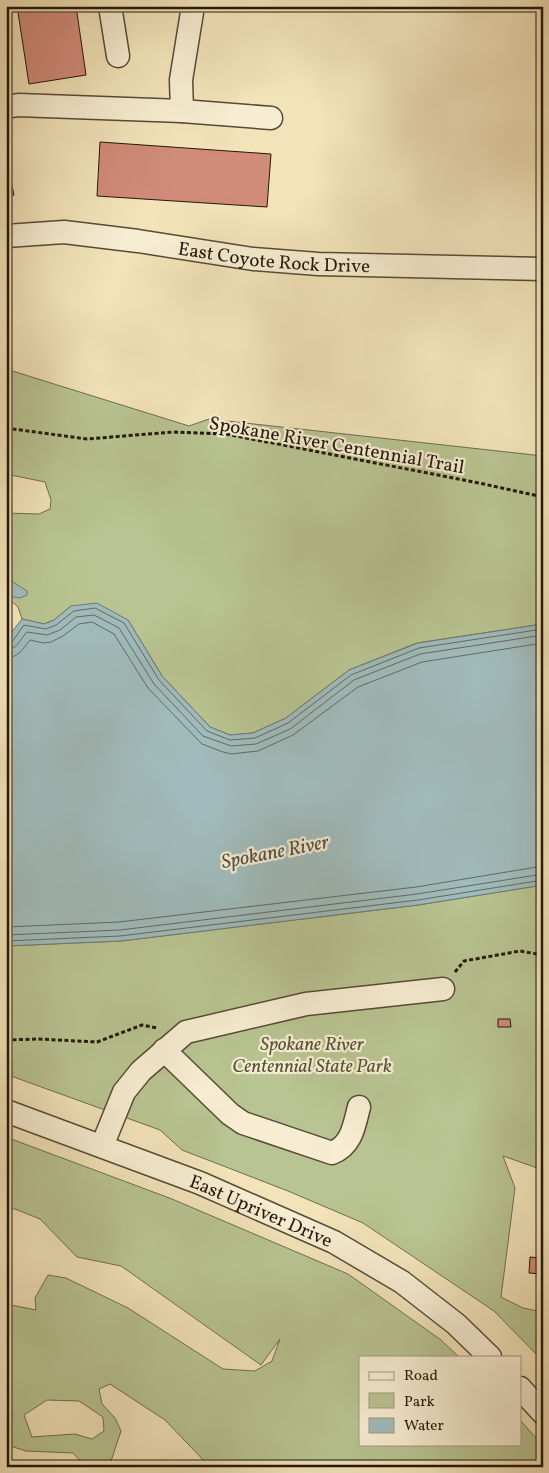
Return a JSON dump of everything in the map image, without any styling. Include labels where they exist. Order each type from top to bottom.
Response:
[{"type":"street","points":[[110,6],[118,56]]},
{"type":"street","points":[[182,111],[181,80],[193,6]]},
{"type":"street","points":[[6,108],[18,105],[182,111],[271,118]]},
{"type":"street","name":"East Coyote Rock Drive","points":[[6,236],[64,232],[138,241],[253,259],[318,264],[543,269]]},
{"type":"street","points":[[102,1146],[124,1092],[141,1071],[186,1032],[306,1004],[443,989]]},
{"type":"street","points":[[164,1050],[230,1114],[244,1123],[332,1153],[340,1150],[351,1137],[359,1107]]},
{"type":"street","name":"East Upriver Drive","points":[[6,1111],[200,1184],[334,1242],[402,1282],[456,1324],[489,1356]]},
{"type":"street","points":[[522,1390],[543,1413]]},
{"type":"path","name":"Spokane River Centennial Trail","points":[[6,428],[88,439],[173,432],[226,434],[543,497]]},
{"type":"path","points":[[443,989],[464,961],[520,951],[543,955]]},
{"type":"path","points":[[6,1040],[38,1039],[96,1042],[142,1025],[186,1032]]},
{"type":"green space","points":[[6,369],[189,426],[209,419],[543,456],[543,624],[417,643],[349,670],[286,718],[253,733],[230,735],[210,727],[162,676],[128,620],[71,606],[54,620],[44,624],[22,619],[18,607],[6,596],[20,597],[13,582],[6,580],[6,513],[39,514],[50,509],[51,500],[45,482],[6,474]]},
{"type":"green space","name":"Spokane River Centennial State Park","points":[[543,885],[543,1170],[503,1156],[515,1188],[501,1297],[523,1308],[543,1312],[543,1361],[494,1311],[363,1223],[288,1191],[182,1150],[160,1130],[11,1076],[13,1072],[6,1069],[6,946],[121,941],[418,905]]},
{"type":"green space","points":[[6,1137],[172,1199],[348,1274],[441,1340],[458,1356],[359,1356],[359,1446],[522,1446],[522,1422],[543,1446],[543,1467],[210,1467],[165,1420],[110,1384],[99,1389],[102,1404],[115,1418],[121,1431],[109,1467],[86,1467],[73,1453],[26,1451],[7,1445],[7,1426],[13,1414],[6,1400],[6,1304],[36,1310],[35,1298],[48,1275],[66,1278],[128,1308],[223,1369],[255,1371],[272,1361],[280,1339],[261,1365],[121,1266],[77,1257],[40,1219],[15,1209],[6,1208]],"holes":[[[47,1400],[79,1401],[103,1417],[104,1431],[92,1439],[75,1434],[32,1437],[24,1415]]]},
{"type":"water","points":[[6,580],[27,591],[27,595],[20,598],[6,596]]},
{"type":"water","name":"Spokane River","points":[[97,603],[128,620],[162,676],[210,727],[230,735],[253,733],[286,718],[349,670],[418,643],[543,624],[543,885],[418,905],[121,941],[6,946],[6,643],[22,619],[44,624],[54,620],[71,606]]},
{"type":"building","points":[[17,6],[76,6],[86,75],[29,84]]},
{"type":"building","points":[[100,142],[271,154],[267,207],[97,196]]},
{"type":"building","points":[[6,159],[14,195],[6,197]]},
{"type":"building","points":[[498,1019],[510,1019],[511,1027],[498,1027]]},
{"type":"building","points":[[542,1231],[543,1294],[539,1294],[541,1274],[529,1273],[530,1257],[540,1258]]}]
